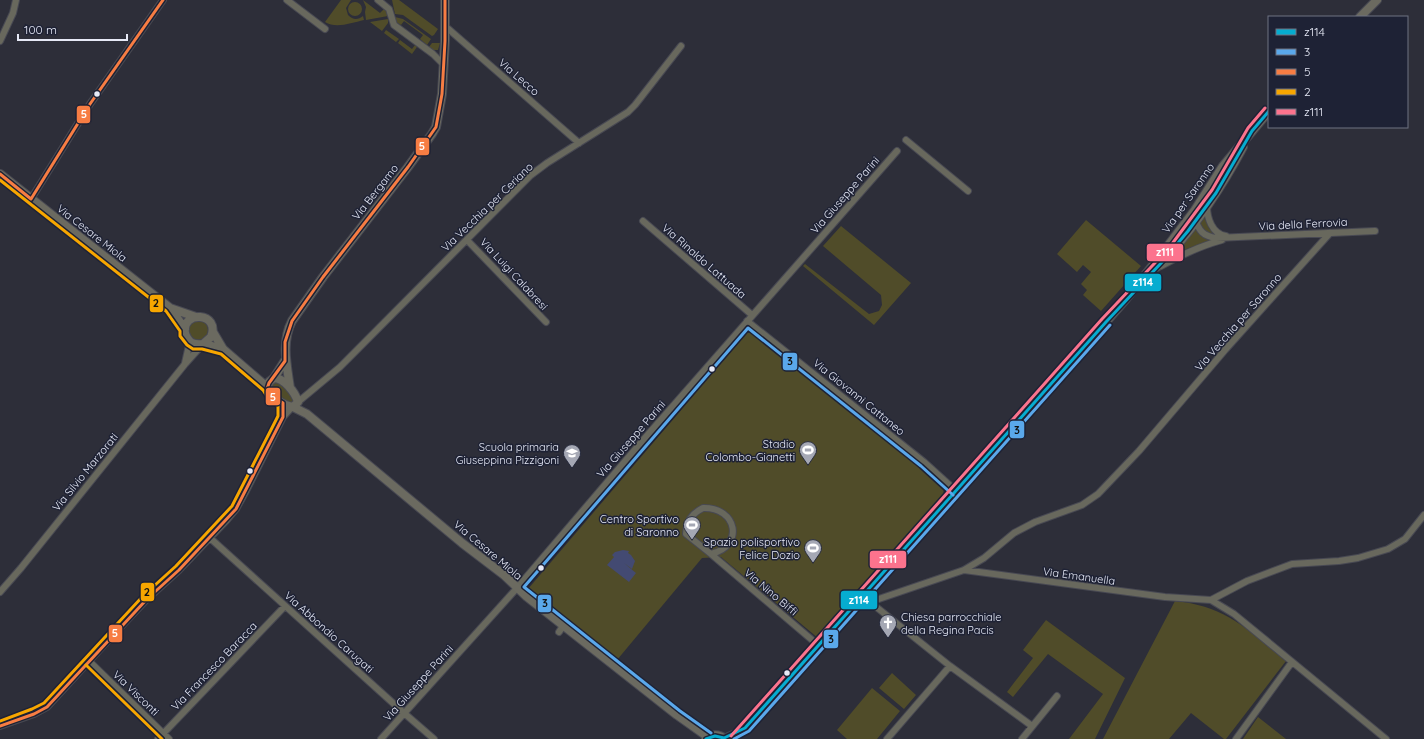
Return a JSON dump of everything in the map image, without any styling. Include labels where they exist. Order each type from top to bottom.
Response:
[{"type":"street","points":[[0,41],[13,13],[16,0]]},
{"type":"street","points":[[31,199],[90,104],[163,0]]},
{"type":"street","points":[[287,0],[325,29]]},
{"type":"street","points":[[378,0],[389,9],[394,25],[433,54],[444,65]]},
{"type":"street","name":"Via Bergamo","points":[[294,400],[286,359],[287,335],[289,327],[296,315],[436,127],[441,104],[444,65],[445,0]]},
{"type":"street","points":[[1361,16],[1377,0]]},
{"type":"street","name":"Via Lecco","points":[[445,26],[579,143]]},
{"type":"street","name":"Via Vecchia per Ceriano","points":[[294,400],[311,390],[340,367],[531,175],[628,112],[681,46]]},
{"type":"street","name":"Via per Saronno","points":[[1129,296],[1195,210],[1224,166],[1268,112]]},
{"type":"street","name":"Via per Saronno","points":[[1106,322],[1156,269],[1196,221],[1229,171],[1252,131]]},
{"type":"street","points":[[906,140],[968,191]]},
{"type":"street","name":"Via Giuseppe Parini","points":[[381,739],[516,588],[896,151]]},
{"type":"street","name":"Via Cesare Miola","points":[[0,174],[170,308],[185,329],[185,334],[190,341],[198,345],[203,344],[223,349]]},
{"type":"street","name":"Via della Ferrovia","points":[[1207,205],[1209,219],[1212,226],[1222,236],[1233,237]]},
{"type":"street","points":[[1195,210],[1196,221]]},
{"type":"street","name":"Via Rinaldo Lattuada","points":[[643,221],[752,315]]},
{"type":"street","name":"Via della Ferrovia","points":[[1196,221],[1199,230],[1203,234],[1216,238],[1375,231]]},
{"type":"street","name":"Via Vecchia per Saronno","points":[[964,570],[984,558],[1014,533],[1035,522],[1082,505],[1098,494],[1140,452],[1225,350],[1330,233]]},
{"type":"street","name":"Via della Ferrovia","points":[[1156,269],[1196,248],[1233,237]]},
{"type":"street","name":"Via Luigi Calabresi","points":[[467,240],[546,322]]},
{"type":"street","name":"Via Cesare Miola","points":[[170,308],[208,320],[223,349],[267,387],[271,395],[283,403],[294,400]]},
{"type":"street","points":[[185,329],[189,320],[196,317]]},
{"type":"street","name":"Via Giovanni Cattaneo","points":[[748,321],[924,462],[956,490]]},
{"type":"street","points":[[735,739],[1106,322]]},
{"type":"street","points":[[203,344],[210,340],[213,332]]},
{"type":"street","name":"Via Silvio Marzorati","points":[[185,364],[190,341]]},
{"type":"street","name":"Via Silvio Marzorati","points":[[0,592],[185,364],[203,344]]},
{"type":"street","name":"Via Bergamo","points":[[267,387],[286,359]]},
{"type":"street","name":"Via Cesare Miola","points":[[248,370],[273,379],[280,379],[294,400],[307,414],[504,576],[561,629],[677,715],[705,738]]},
{"type":"street","points":[[0,726],[48,708],[133,614],[210,538],[236,509],[283,417],[294,400]]},
{"type":"street","points":[[283,403],[283,417]]},
{"type":"street","name":"Via Nino Biffi","points":[[711,554],[717,553],[725,548],[731,540],[733,533],[732,523],[717,510],[703,508],[696,511],[690,518],[686,534],[818,645]]},
{"type":"street","points":[[1386,739],[1234,614],[1211,600],[1247,580],[1292,564],[1339,561],[1388,549],[1404,539],[1424,515]]},
{"type":"street","name":"Via Abbondio Carugati","points":[[210,538],[434,739]]},
{"type":"street","points":[[870,602],[964,570]]},
{"type":"street","name":"Via Emanuella","points":[[964,570],[1165,597],[1211,600]]},
{"type":"street","points":[[862,596],[950,666],[1032,726]]},
{"type":"street","name":"Via Francesco Baracca","points":[[158,739],[285,606]]},
{"type":"street","name":"Via Visconti","points":[[89,661],[169,739]]},
{"type":"street","points":[[1236,739],[1292,662]]},
{"type":"street","points":[[887,739],[950,666]]},
{"type":"street","points":[[1022,739],[1057,696]]},
{"type":"street","points":[[705,738],[714,735],[724,738],[745,728]]},
{"type":"shaded area","points":[[341,0],[351,0],[346,8],[350,17],[356,19],[363,16],[364,20],[339,25],[325,22]]},
{"type":"shaded area","points":[[363,0],[380,13],[384,9],[388,16],[366,20],[366,7]]},
{"type":"shaded area","points":[[392,0],[399,0],[438,29],[434,35],[432,36],[403,15],[395,14]]},
{"type":"shaded area","points":[[352,2],[358,2],[362,6],[362,12],[358,16],[352,16],[348,12],[348,6]]},
{"type":"shaded area","points":[[395,17],[403,19],[431,39],[427,45],[420,39],[423,35],[404,21],[401,25],[396,22]]},
{"type":"shaded area","points":[[388,19],[388,23],[382,31],[370,22]]},
{"type":"shaded area","points":[[386,30],[399,39],[396,42],[384,33]]},
{"type":"shaded area","points":[[400,40],[412,49],[415,45],[417,47],[412,54],[398,43]]},
{"type":"shaded area","points":[[432,43],[440,43],[438,50],[433,50],[429,47]]},
{"type":"shaded area","points":[[1204,217],[1209,228],[1215,234],[1204,232],[1199,224]]},
{"type":"shaded area","points":[[1086,220],[1141,266],[1101,311],[1083,295],[1087,290],[1081,284],[1091,272],[1083,265],[1077,272],[1057,254]]},
{"type":"shaded area","points":[[841,226],[911,283],[874,325],[803,266],[805,264],[869,314],[879,311],[882,305],[881,295],[823,246]]},
{"type":"shaded area","points":[[1195,229],[1201,236],[1210,241],[1178,252]]},
{"type":"shaded area","points":[[198,320],[205,323],[208,330],[205,337],[198,340],[191,337],[188,330],[191,323]]},
{"type":"shaded area","points":[[747,333],[754,333],[944,485],[943,497],[818,638],[721,557],[702,558],[617,660],[528,589]]},
{"type":"shaded area","points":[[274,381],[281,382],[294,400],[291,403],[271,391],[271,386]]},
{"type":"shaded area","points":[[1175,601],[1209,608],[1223,614],[1248,630],[1286,661],[1226,739],[1191,713],[1169,739],[1103,739]]},
{"type":"shaded area","points":[[1046,620],[1125,678],[1095,739],[1069,739],[1103,694],[1048,654],[1013,697],[1007,692],[1033,658],[1023,650]]},
{"type":"shaded area","points":[[892,673],[916,695],[904,709],[879,688]]},
{"type":"shaded area","points":[[872,688],[900,711],[877,739],[847,739],[837,730]]},
{"type":"shaded area","points":[[1258,717],[1286,739],[1243,739]]},
{"type":"water","points":[[623,550],[629,551],[628,553],[635,561],[632,569],[624,563],[636,573],[629,582],[607,565],[614,557],[612,555],[615,552]]},
{"type":"transit line","name":"5","points":[[0,174],[31,199],[90,104],[163,0]]},
{"type":"transit line","name":"5","points":[[0,726],[34,714],[47,707],[147,599],[179,570],[236,509],[283,417],[283,403],[272,396],[267,389],[269,383],[285,361],[285,342],[292,321],[323,277],[408,167],[436,127],[442,94],[445,41],[445,0]]},
{"type":"transit line","name":"z111","points":[[731,736],[1102,319],[1169,248],[1212,190],[1248,128],[1265,108]]},
{"type":"transit line","name":"z114","points":[[706,739],[715,736],[724,738],[745,728],[1106,322],[1163,261],[1188,231],[1216,193],[1252,131],[1268,112]]},
{"type":"transit line","name":"2","points":[[0,180],[166,311],[180,331],[180,336],[187,345],[193,349],[202,349],[221,354],[263,390],[268,398],[278,406],[278,416],[232,506],[176,566],[143,596],[44,703],[0,721]]},
{"type":"transit line","name":"3","points":[[734,739],[749,731],[1110,325]]},
{"type":"transit line","name":"3","points":[[711,733],[680,711],[524,587],[748,328],[921,466],[953,495]]},
{"type":"transit line","name":"2","points":[[86,665],[162,739]]},
{"type":"place","name":"Stadio Colombo-Gianetti","points":[[808,465]]},
{"type":"place","name":"Scuola primaria Giuseppina Pizzigoni","points":[[572,468]]},
{"type":"place","name":"Centro Sportivo di Saronno","points":[[692,540]]},
{"type":"place","name":"Spazio polisportivo Felice Dozio","points":[[813,563]]},
{"type":"place","name":"Chiesa parrocchiale della Regina Pacis","points":[[888,638]]}]
